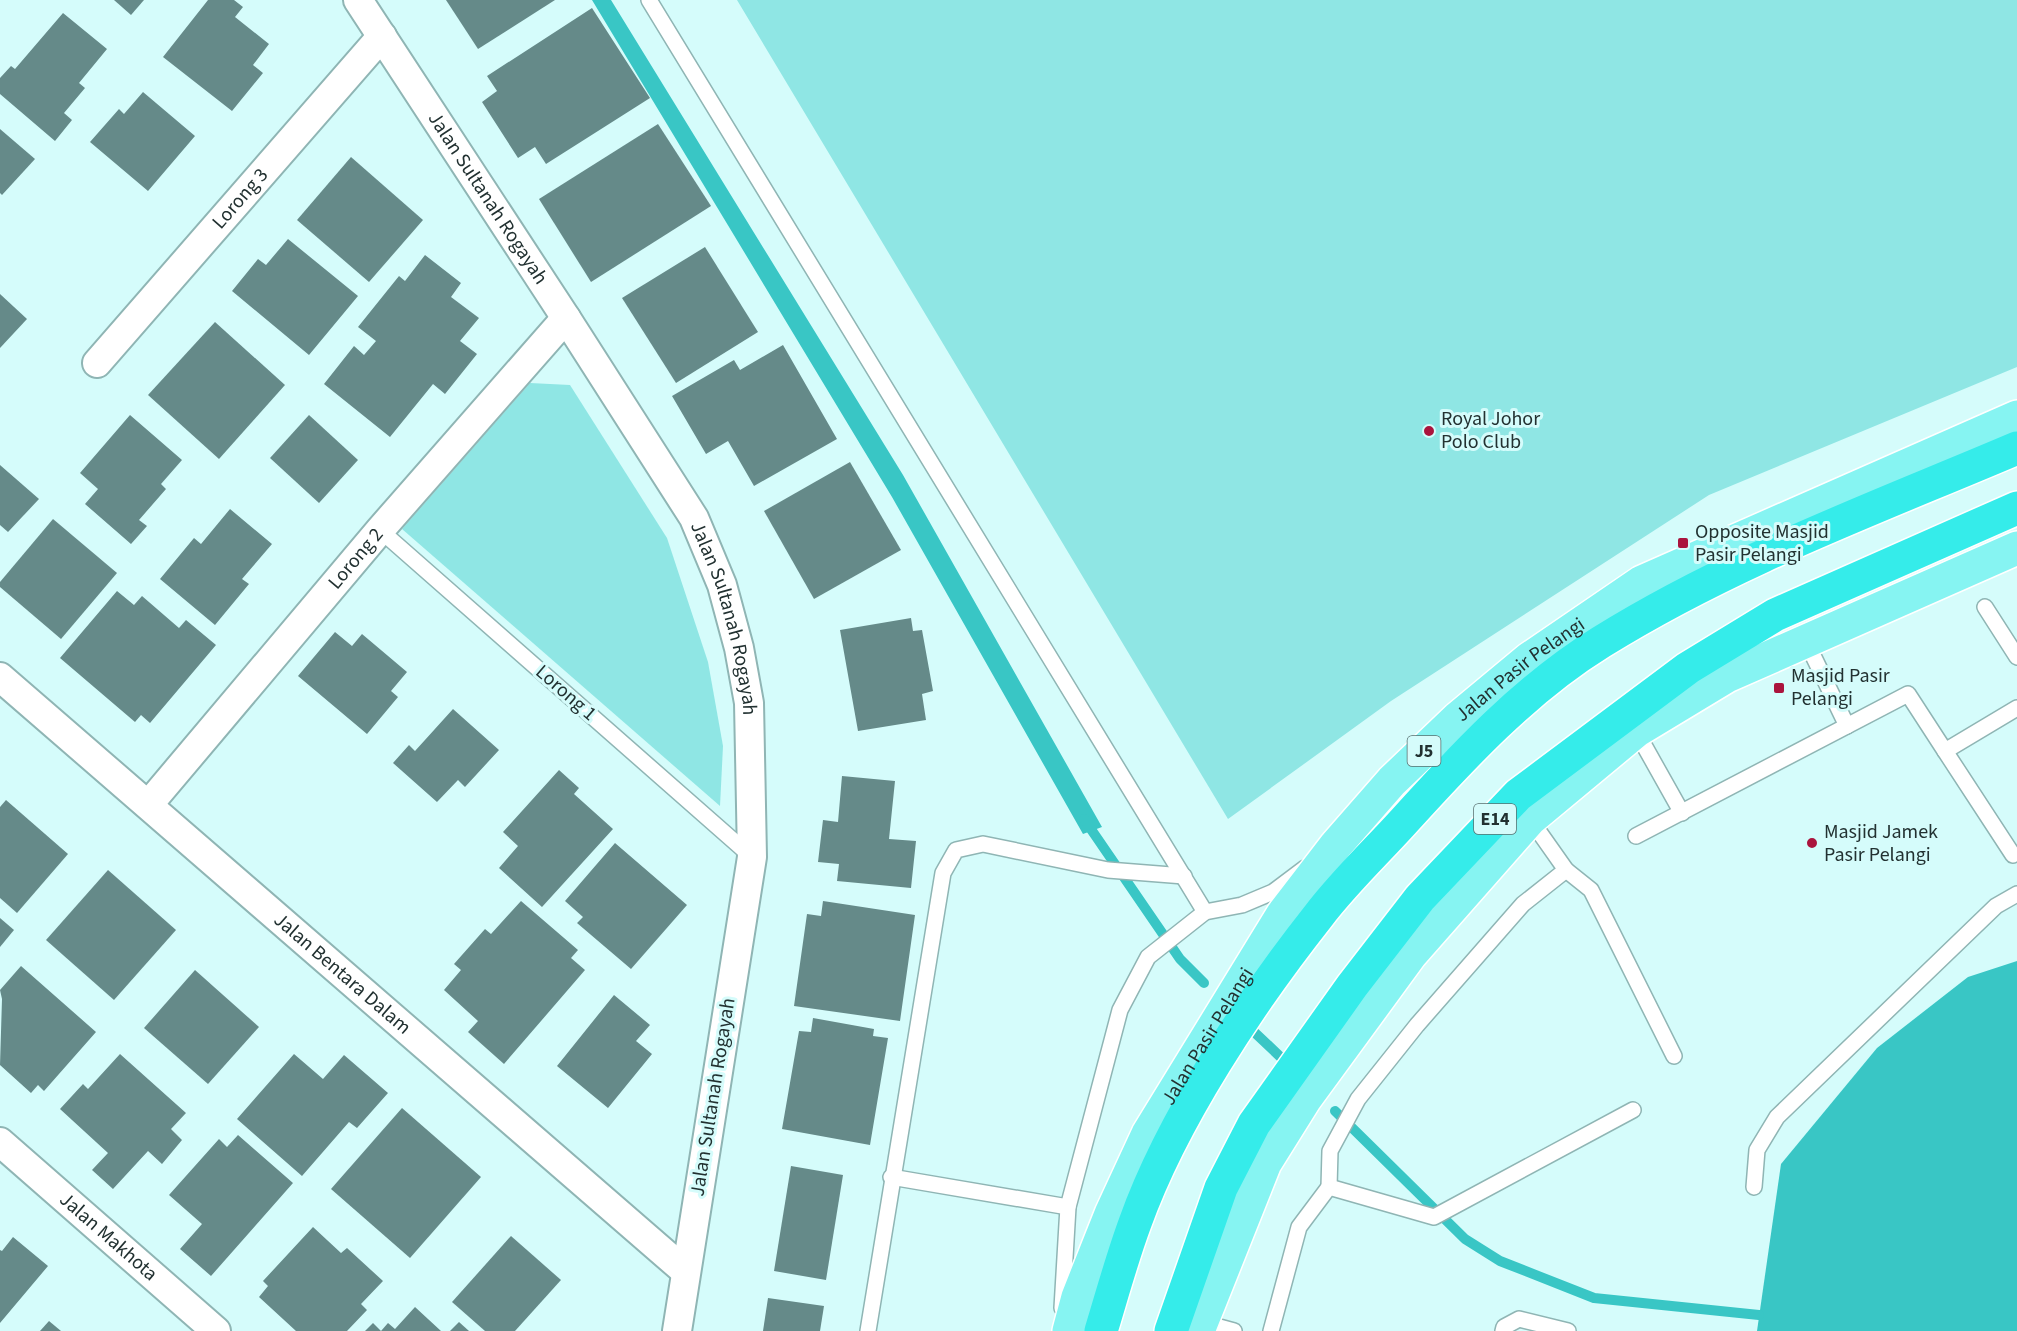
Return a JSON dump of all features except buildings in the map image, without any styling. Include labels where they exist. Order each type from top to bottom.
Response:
[{"type":"highway","points":[[1101,1331],[1135,1221],[1183,1118],[1255,1003],[1320,913],[1468,749],[1535,691],[1597,644],[1681,594],[1782,547],[2017,448]]},
{"type":"highway","name":"E14","points":[[1190,1328],[1221,1188],[1254,1124],[1352,986],[1420,898],[1518,795],[1688,668],[1775,615],[2017,508]]},
{"type":"main road","name":"Jalan Pasir Pelangi","points":[[1069,1331],[1078,1297],[1111,1214],[1148,1134],[1283,914],[1336,845],[1392,781],[1458,718],[1529,659],[1642,582],[2017,417]]},
{"type":"main road","points":[[1190,1328],[1265,1163],[1305,1099],[1411,954],[1530,819],[1636,731],[1727,676],[2017,548]]},
{"type":"street","name":"Jalan Sultanah Rogayah","points":[[358,0],[694,518],[722,585],[739,648],[749,703],[752,856],[677,1331]]},
{"type":"street","name":"Lorong 3","points":[[97,363],[382,36]]},
{"type":"street","name":"Lorong 2","points":[[149,804],[380,530],[566,318]]},
{"type":"street","name":"Jalan Bentara Dalam","points":[[0,677],[685,1271]]},
{"type":"street","name":"Jalan Makhota","points":[[0,1142],[216,1331]]},
{"type":"lane","points":[[649,0],[1206,912]]},
{"type":"lane","name":"Lorong 1","points":[[380,530],[752,856]]},
{"type":"lane","points":[[1985,606],[2017,657]]},
{"type":"lane","points":[[1806,641],[1847,726]]},
{"type":"lane","points":[[1636,836],[1908,694],[2013,855]]},
{"type":"lane","points":[[1945,751],[2017,708]]},
{"type":"lane","points":[[1636,731],[1682,813]]},
{"type":"lane","points":[[1530,819],[1566,870],[1591,890],[1674,1056]]},
{"type":"lane","points":[[868,1331],[891,1177],[943,873],[956,850],[983,844],[1108,870],[1184,876]]},
{"type":"lane","points":[[1059,1331],[1068,1207],[1120,1010],[1148,957],[1206,912],[1242,904],[1273,892],[1336,845]]},
{"type":"lane","points":[[1271,1331],[1299,1227],[1329,1187],[1330,1150],[1358,1099],[1417,1024],[1523,904],[1566,870]]},
{"type":"lane","points":[[1754,1187],[1757,1150],[1777,1118],[1996,906],[2017,894]]},
{"type":"lane","points":[[1329,1187],[1434,1217],[1633,1110]]},
{"type":"lane","points":[[891,1177],[1068,1207]]},
{"type":"lane","points":[[1503,1331],[1519,1319],[1569,1331]]},
{"type":"lane","points":[[1190,1328],[1234,1331]]},
{"type":"shaded area","points":[[592,0],[611,0],[903,475],[1102,827],[1083,834],[892,497]]},
{"type":"shaded area","name":"Royal Johor Polo Club","points":[[737,0],[2017,0],[2017,367],[1709,495],[1391,701],[1228,819]]},
{"type":"shaded area","points":[[530,383],[570,385],[667,538],[708,662],[723,746],[720,806],[402,529]]},
{"type":"shaded area","points":[[2017,961],[2017,1331],[1757,1331],[1781,1164],[1877,1048],[1968,977]]},
{"type":"waterway","points":[[1084,819],[1180,959],[1204,983]]},
{"type":"waterway","points":[[1250,1028],[1290,1066]]},
{"type":"waterway","points":[[1335,1111],[1465,1239],[1500,1261],[1594,1298],[1759,1315]]},
{"type":"place","name":"Royal Johor Polo Club","points":[[1429,431]]},
{"type":"place","name":"Opposite Masjid Pasir Pelangi","points":[[1683,543]]},
{"type":"place","name":"Masjid Pasir Pelangi","points":[[1779,688]]},
{"type":"place","name":"Masjid Jamek Pasir Pelangi","points":[[1812,843]]}]
